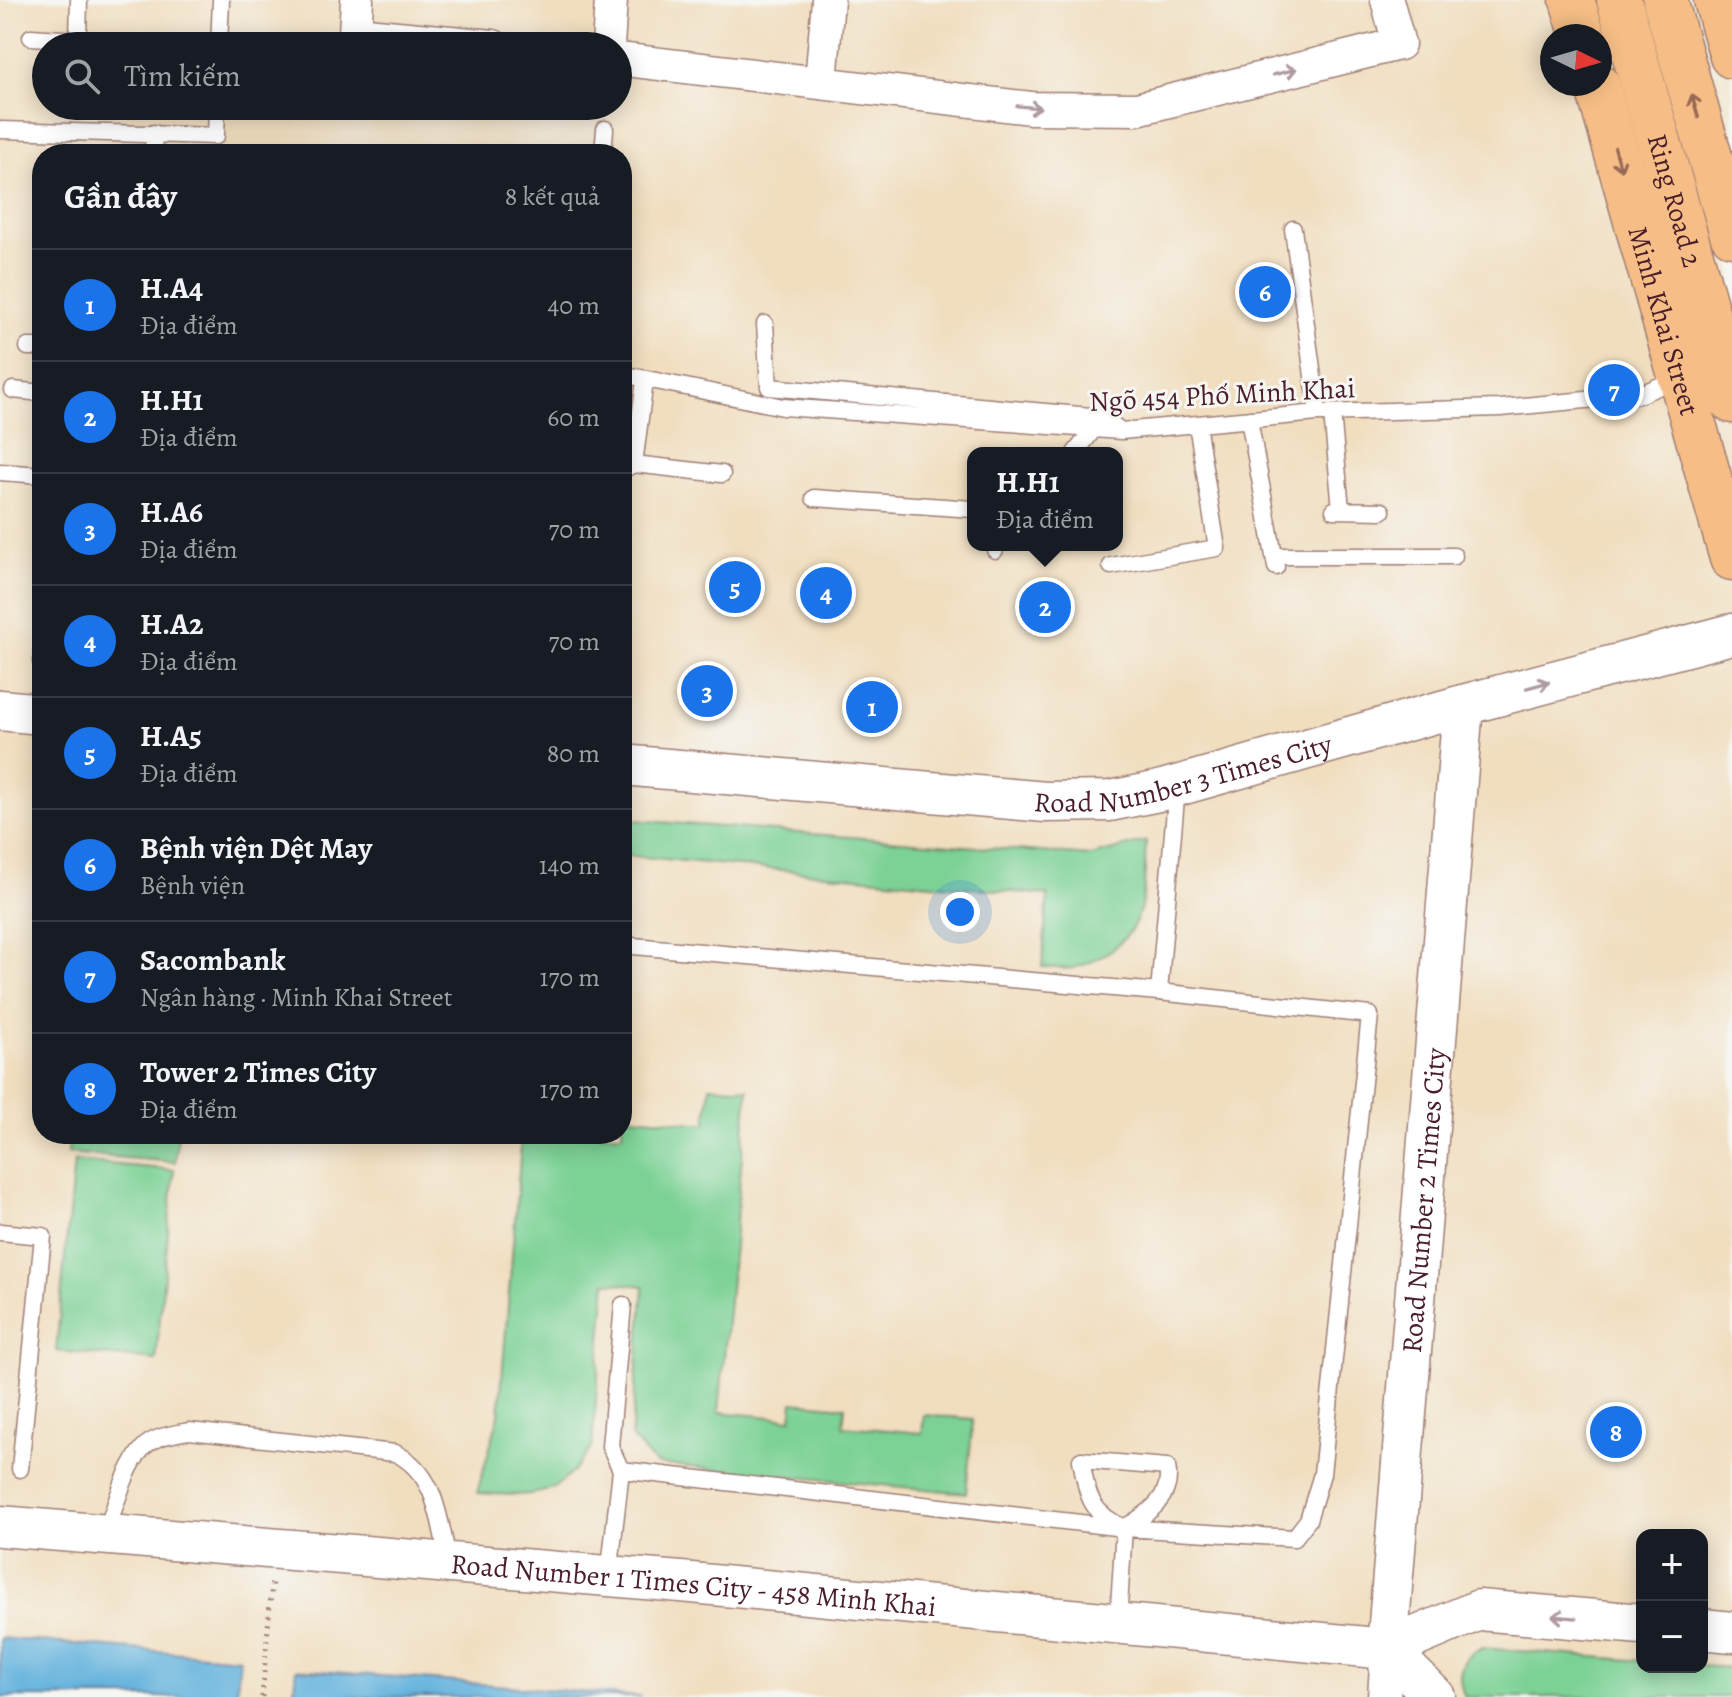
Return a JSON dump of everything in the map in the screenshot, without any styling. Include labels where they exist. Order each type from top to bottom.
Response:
[{"type":"main road","points":[[1572,0],[1579,24]]},
{"type":"main road","name":"Ring Road 2","points":[[1619,0],[1732,401]]},
{"type":"main road","name":"Ring Road 2","points":[[1665,0],[1732,234]]},
{"type":"main road","points":[[1716,0],[1732,56]]},
{"type":"main road","name":"Minh Khai Street","points":[[1600,96],[1732,558]]},
{"type":"street","points":[[355,32],[357,0]]},
{"type":"street","points":[[609,32],[611,0]]},
{"type":"street","points":[[821,82],[828,0]]},
{"type":"street","points":[[632,61],[1031,108],[1137,109],[1399,44],[1387,0]]},
{"type":"street","name":"Road Number 3 Times City","points":[[632,766],[1046,802],[1110,801],[1177,786],[1463,705],[1732,634]]},
{"type":"street","name":"Road Number 2 Times City","points":[[1384,1697],[1463,705]]},
{"type":"street","points":[[0,710],[32,713]]},
{"type":"street","name":"Road Number 1 Times City - 458 Minh Khai","points":[[0,1526],[609,1576],[1387,1649],[1479,1610],[1636,1623]]},
{"type":"street","points":[[1708,1630],[1732,1632]]},
{"type":"street","points":[[1387,1649],[1435,1697]]},
{"type":"lane","points":[[78,32],[79,0]]},
{"type":"lane","points":[[220,32],[221,0]]},
{"type":"lane","points":[[0,130],[216,136],[217,120]]},
{"type":"lane","points":[[604,144],[605,129]]},
{"type":"lane","points":[[153,144],[154,133]]},
{"type":"lane","points":[[1293,229],[1325,413],[1337,509],[1382,511]]},
{"type":"lane","points":[[765,324],[769,387],[1102,417],[1121,431]]},
{"type":"lane","name":"Ngõ 454 Phố Minh Khai","points":[[632,377],[783,407],[1121,431],[1325,413],[1501,408],[1638,395],[1681,377]]},
{"type":"lane","points":[[632,447],[645,380]]},
{"type":"lane","points":[[13,390],[32,392]]},
{"type":"lane","points":[[1249,419],[1275,562],[1454,556]]},
{"type":"lane","points":[[1111,566],[1217,548],[1197,424]]},
{"type":"lane","points":[[1080,447],[1094,429]]},
{"type":"lane","points":[[632,467],[722,474]]},
{"type":"lane","points":[[0,472],[32,474]]},
{"type":"lane","points":[[814,498],[967,509]]},
{"type":"lane","points":[[1159,992],[1177,786]]},
{"type":"lane","points":[[621,1470],[1124,1528],[1294,1538],[1308,1520],[1322,1474],[1370,1015],[1159,992],[632,946]]},
{"type":"lane","points":[[0,1232],[43,1236],[20,1469]]},
{"type":"lane","points":[[609,1576],[621,1470],[610,1446],[623,1305]]},
{"type":"lane","points":[[105,1534],[125,1479],[144,1447],[166,1435],[189,1431],[395,1453],[408,1459],[424,1474],[450,1564]]},
{"type":"lane","points":[[1081,1460],[1168,1468],[1168,1480],[1159,1504],[1124,1528],[1103,1518],[1094,1507],[1087,1493],[1081,1460]]},
{"type":"lane","points":[[1118,1623],[1124,1528]]},
{"type":"path","points":[[262,1697],[275,1549]]},
{"type":"green space","points":[[632,820],[1091,856],[1146,841],[1143,892],[1136,921],[1125,937],[1091,962],[1073,968],[1042,967],[1048,895],[632,856]]},
{"type":"green space","points":[[710,1086],[748,1089],[719,1412],[791,1419],[793,1402],[845,1407],[843,1426],[922,1433],[924,1415],[973,1419],[966,1493],[656,1464],[631,1437],[644,1286],[606,1282],[592,1447],[567,1477],[544,1491],[516,1495],[477,1493],[499,1415],[521,1144],[632,1144],[632,1117],[706,1124]]},
{"type":"green space","points":[[69,1144],[177,1144],[175,1162],[68,1153]]},
{"type":"green space","points":[[74,1161],[174,1170],[156,1360],[56,1351]]},
{"type":"green space","points":[[1483,1648],[1636,1661],[1636,1673],[1708,1673],[1708,1666],[1732,1668],[1732,1697],[1465,1697],[1460,1674],[1465,1661]]},
{"type":"water","points":[[0,1638],[240,1658],[236,1697],[0,1697]]},
{"type":"water","points":[[296,1669],[605,1694],[641,1697],[293,1697]]},
{"type":"place","name":"Bệnh viện Dệt May","points":[[1265,292]]},
{"type":"place","name":"Sacombank","points":[[1614,390]]},
{"type":"place","name":"H.A5","points":[[735,587]]},
{"type":"place","name":"H.A2","points":[[826,593]]},
{"type":"place","name":"H.H1","points":[[1045,607]]},
{"type":"place","name":"H.A6","points":[[707,691]]},
{"type":"place","name":"H.A4","points":[[872,707]]},
{"type":"place","name":"Tower 2 Times City","points":[[1616,1432]]}]
